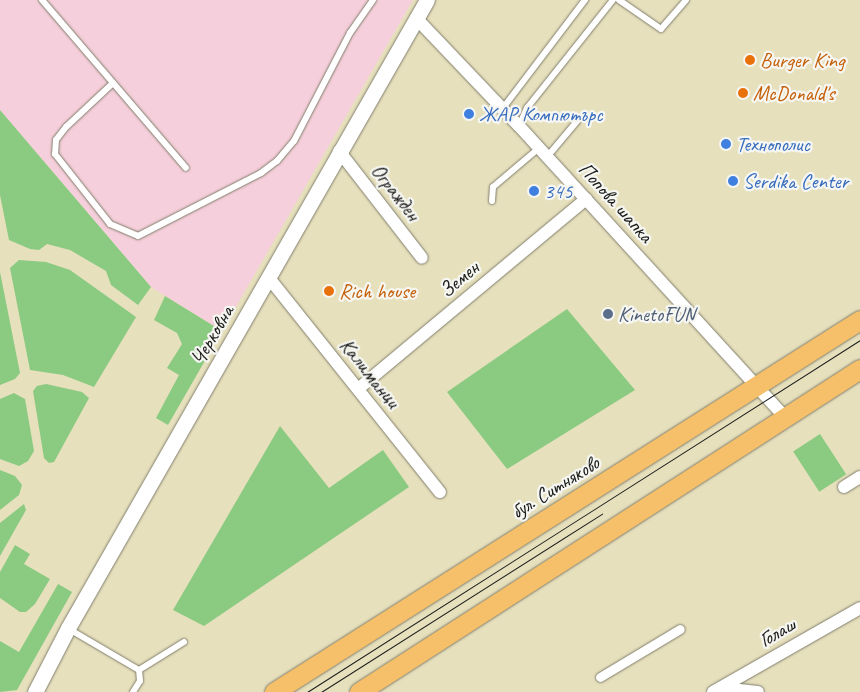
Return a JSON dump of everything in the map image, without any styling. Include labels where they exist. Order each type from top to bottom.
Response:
[{"type":"main road","name":"бул. Ситняково","points":[[274,692],[860,320]]},
{"type":"main road","points":[[370,689],[860,368]]},
{"type":"street","name":"Черковна","points":[[35,692],[68,628],[427,0]]},
{"type":"street","name":"Попова шапка","points":[[416,18],[503,108],[784,416]]},
{"type":"street","name":"Огражден","points":[[340,151],[422,258]]},
{"type":"street","name":"Земен","points":[[358,389],[586,199]]},
{"type":"street","name":"Калиманци","points":[[269,278],[440,492]]},
{"type":"street","points":[[844,487],[860,477]]},
{"type":"street","name":"Голаш","points":[[717,690],[860,608]]},
{"type":"street","points":[[600,677],[680,629]]},
{"type":"street","points":[[717,690],[758,692]]},
{"type":"lane","points":[[42,0],[186,168]]},
{"type":"lane","points":[[113,83],[66,127],[56,140],[55,154],[110,224],[138,236],[262,173],[277,161],[294,141],[350,34],[373,0]]},
{"type":"lane","points":[[503,108],[585,0]]},
{"type":"lane","points":[[519,126],[527,108],[613,0]]},
{"type":"lane","points":[[620,0],[661,29],[686,0]]},
{"type":"lane","points":[[492,201],[493,187],[543,152],[578,120]]},
{"type":"lane","points":[[68,628],[139,670]]},
{"type":"lane","points":[[139,670],[184,642]]},
{"type":"lane","points":[[133,692],[140,681],[139,670]]},
{"type":"shaded area","points":[[0,0],[413,0],[222,331],[151,287],[0,110]]},
{"type":"green space","points":[[0,110],[151,287],[138,305],[111,285],[106,271],[70,250],[47,244],[39,250],[30,249],[9,240],[0,195]]},
{"type":"green space","points":[[19,260],[46,262],[70,270],[136,317],[94,387],[63,375],[30,370],[10,268]]},
{"type":"green space","points":[[0,272],[20,373],[15,379],[0,385]]},
{"type":"green space","points":[[165,296],[222,331],[168,425],[156,418],[179,375],[167,368],[182,344],[177,333],[154,320]]},
{"type":"green space","points":[[567,309],[635,390],[507,469],[447,392]]},
{"type":"green space","points":[[46,384],[82,392],[89,398],[54,462],[49,463],[44,458],[33,391],[37,386]]},
{"type":"green space","points":[[14,393],[25,399],[34,451],[28,461],[19,466],[0,459],[0,399]]},
{"type":"green space","points":[[280,426],[329,488],[383,450],[409,487],[204,626],[173,610]]},
{"type":"green space","points":[[820,434],[846,474],[819,492],[793,451]]},
{"type":"green space","points":[[0,470],[15,476],[22,485],[19,495],[0,510]]},
{"type":"green space","points":[[24,504],[26,510],[0,556],[0,523]]},
{"type":"green space","points":[[15,545],[30,554],[24,564],[50,579],[35,604],[26,612],[20,612],[0,598],[0,572]]},
{"type":"green space","points":[[58,584],[72,592],[17,690],[0,692],[0,641],[19,652]]},
{"type":"tram line","points":[[307,692],[860,340]]},
{"type":"tram line","points":[[321,692],[602,514]]},
{"type":"place","name":"Burger King","points":[[750,60]]},
{"type":"place","name":"McDonald's","points":[[743,93]]},
{"type":"place","name":"ЖАР Компютърс","points":[[469,114]]},
{"type":"place","name":"Технополис","points":[[726,144]]},
{"type":"place","name":"Serdika Center","points":[[733,181]]},
{"type":"place","name":"345","points":[[534,191]]},
{"type":"place","name":"Rich house","points":[[329,291]]},
{"type":"place","name":"KinetoFUN","points":[[608,314]]}]
